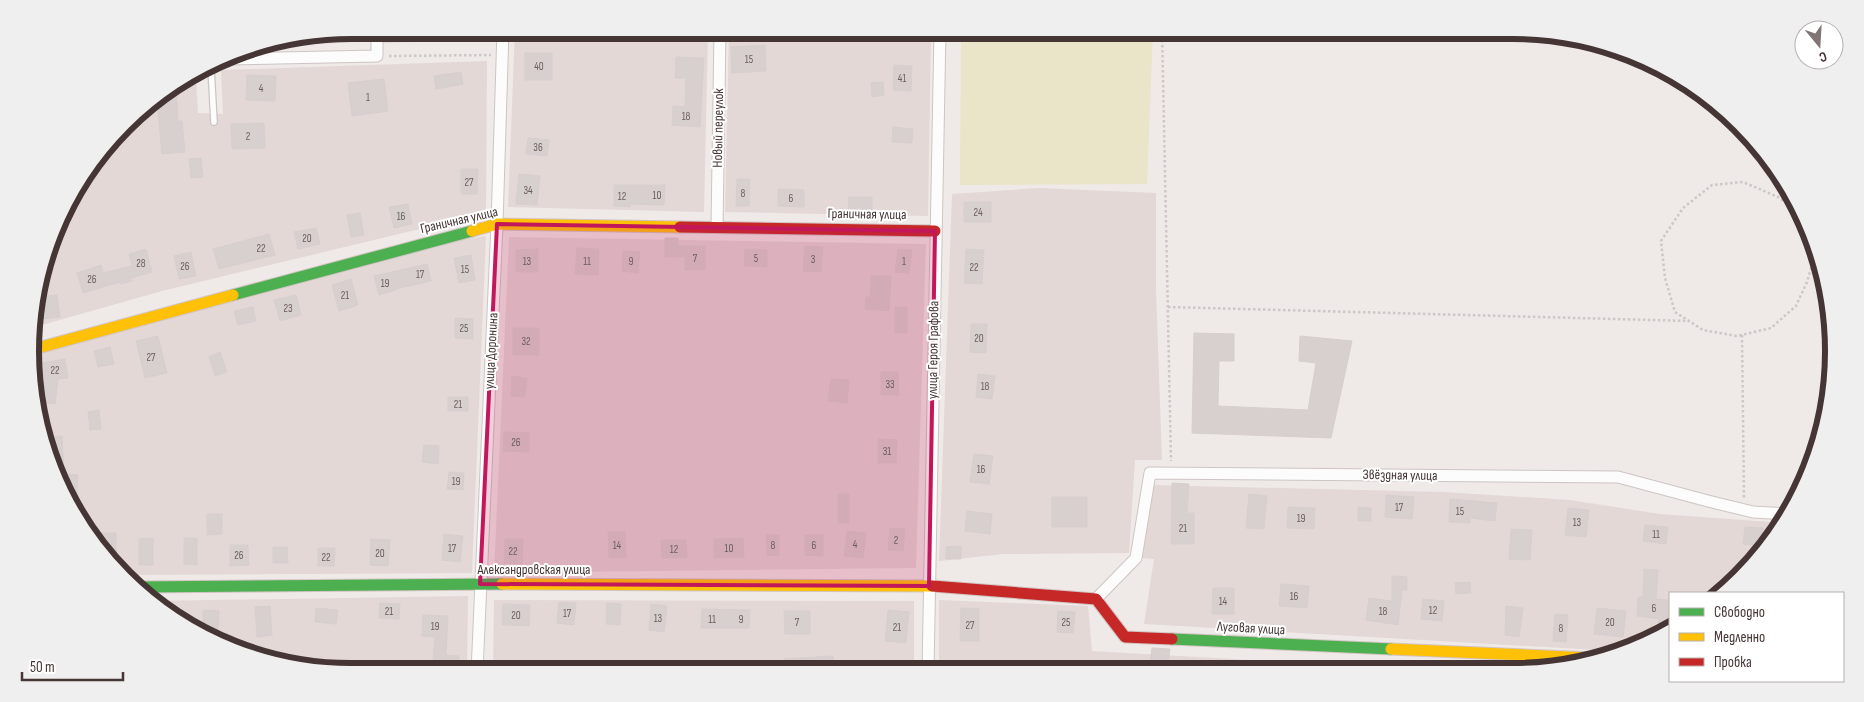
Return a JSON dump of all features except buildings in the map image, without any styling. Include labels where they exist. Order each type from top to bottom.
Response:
[{"type":"street","points":[[242,59],[377,56],[376,39]]},
{"type":"street","name":"улица Доронина","points":[[477,663],[497,224],[503,39]]},
{"type":"street","name":"Новый переулок","points":[[717,227],[720,39]]},
{"type":"street","name":"улица Героя Графова","points":[[928,663],[940,39]]},
{"type":"street","name":"Граничная улица","points":[[39,347],[497,224],[935,231]]},
{"type":"street","name":"Звёздная улица","points":[[1096,599],[1136,558],[1150,473],[1618,477],[1744,510],[1779,513]]},
{"type":"street","name":"Александровская улица","points":[[146,587],[480,584],[929,586]]},
{"type":"street","points":[[929,586],[1096,599]]},
{"type":"street","name":"Луговая улица","points":[[1096,599],[1125,637],[1573,657]]},
{"type":"lane","points":[[212,71],[214,122]]},
{"type":"path","points":[[1162,39],[1171,473]]},
{"type":"path","points":[[377,56],[502,54]]},
{"type":"path","points":[[1789,206],[1778,197],[1743,182],[1712,185],[1683,208],[1662,241],[1665,278],[1675,312],[1703,330],[1737,336],[1771,328],[1796,306],[1807,282],[1813,263]]},
{"type":"path","points":[[1168,307],[1689,321]]},
{"type":"path","points":[[1742,335],[1744,510]]},
{"type":"highlighted area","points":[[497,224],[935,231],[929,586],[480,584]]},
{"type":"shaded area","points":[[331,39],[357,39],[357,42],[286,46]]},
{"type":"shaded area","points":[[382,39],[490,39],[490,40],[382,43]]},
{"type":"shaded area","points":[[515,39],[708,39],[704,212],[508,207]]},
{"type":"shaded area","points":[[729,39],[931,39],[928,216],[725,212]]},
{"type":"shaded area","points":[[961,39],[1153,39],[1147,184],[960,185]]},
{"type":"shaded area","points":[[487,61],[486,213],[162,291],[40,326],[49,270],[55,251],[71,213],[103,161],[145,116],[178,91],[196,80],[198,113],[223,114],[221,70]]},
{"type":"shaded area","points":[[1039,188],[1156,193],[1156,290],[1162,460],[1135,460],[1129,553],[1003,554],[939,561],[952,194]]},
{"type":"shaded area","points":[[486,236],[472,573],[133,575],[130,572],[91,524],[71,489],[55,451],[41,392],[39,349],[461,240]]},
{"type":"shaded area","points":[[509,237],[926,244],[916,568],[494,573]]},
{"type":"shaded area","points":[[1152,485],[1443,492],[1570,500],[1660,514],[1774,522],[1748,557],[1712,592],[1669,592],[1669,621],[1651,631],[1603,650],[1144,624],[1154,559],[1139,558]]},
{"type":"shaded area","points":[[468,596],[467,663],[331,663],[270,653],[213,631],[164,601]]},
{"type":"shaded area","points":[[494,600],[914,601],[914,663],[493,663]]},
{"type":"shaded area","points":[[939,600],[1088,606],[1092,651],[1301,663],[939,663]]},
{"type":"traffic: fast","points":[[233,295],[472,231]]},
{"type":"traffic: fast","points":[[146,587],[502,584]]},
{"type":"traffic: fast","points":[[1172,639],[1391,649]]},
{"type":"traffic: slow","points":[[472,231],[497,224],[680,227]]},
{"type":"traffic: slow","points":[[39,348],[233,295]]},
{"type":"traffic: slow","points":[[502,584],[932,586]]},
{"type":"traffic: slow","points":[[1391,649],[1573,657]]},
{"type":"traffic: jam","points":[[680,227],[935,231]]},
{"type":"traffic: jam","points":[[932,586],[1096,599],[1125,637],[1172,639]]}]
